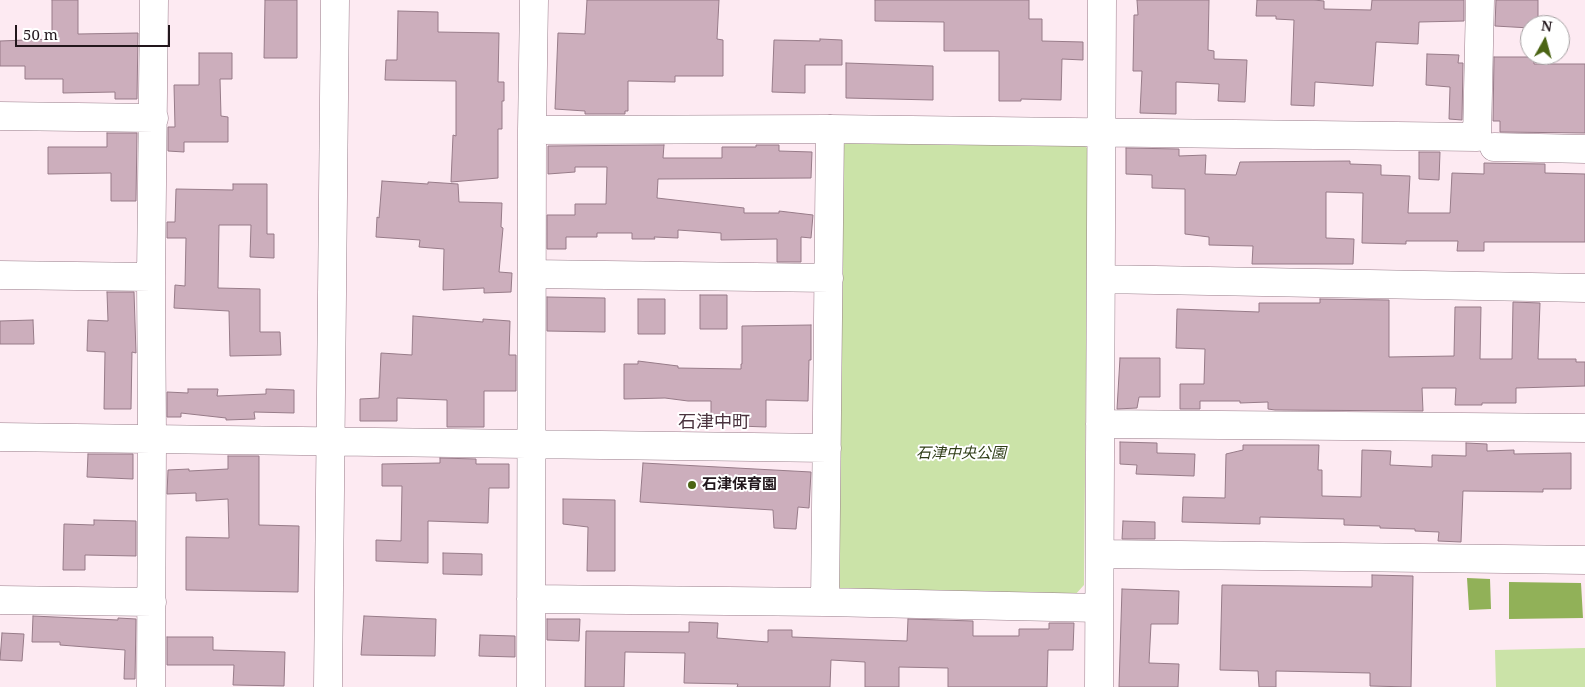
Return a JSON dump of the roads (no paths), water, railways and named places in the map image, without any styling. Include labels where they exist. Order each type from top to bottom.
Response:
[{"type":"street","points":[[152,687],[151,277],[154,0]]},
{"type":"street","points":[[328,687],[335,0]]},
{"type":"street","points":[[531,687],[534,0]]},
{"type":"street","points":[[1099,687],[1102,0]]},
{"type":"street","points":[[532,130],[830,129],[1477,137],[1480,0]]},
{"type":"street","points":[[0,116],[154,118]]},
{"type":"street","points":[[825,602],[830,129]]},
{"type":"street","points":[[1494,147],[1585,149]]},
{"type":"street","points":[[532,274],[829,278]]},
{"type":"street","points":[[0,275],[151,277]]},
{"type":"street","points":[[1101,279],[1585,288]]},
{"type":"street","points":[[1100,424],[1585,428]]},
{"type":"street","points":[[0,437],[827,448]]},
{"type":"street","points":[[1100,554],[1585,560]]},
{"type":"street","points":[[531,599],[825,602],[1099,608]]},
{"type":"street","points":[[0,600],[152,602]]},
{"type":"place","name":"石津保育園","points":[[692,485]]},
{"type":"district","name":"石津中町","points":[[714,423]]},
{"type":"park label","name":"石津中央公園","points":[[961,454]]}]
